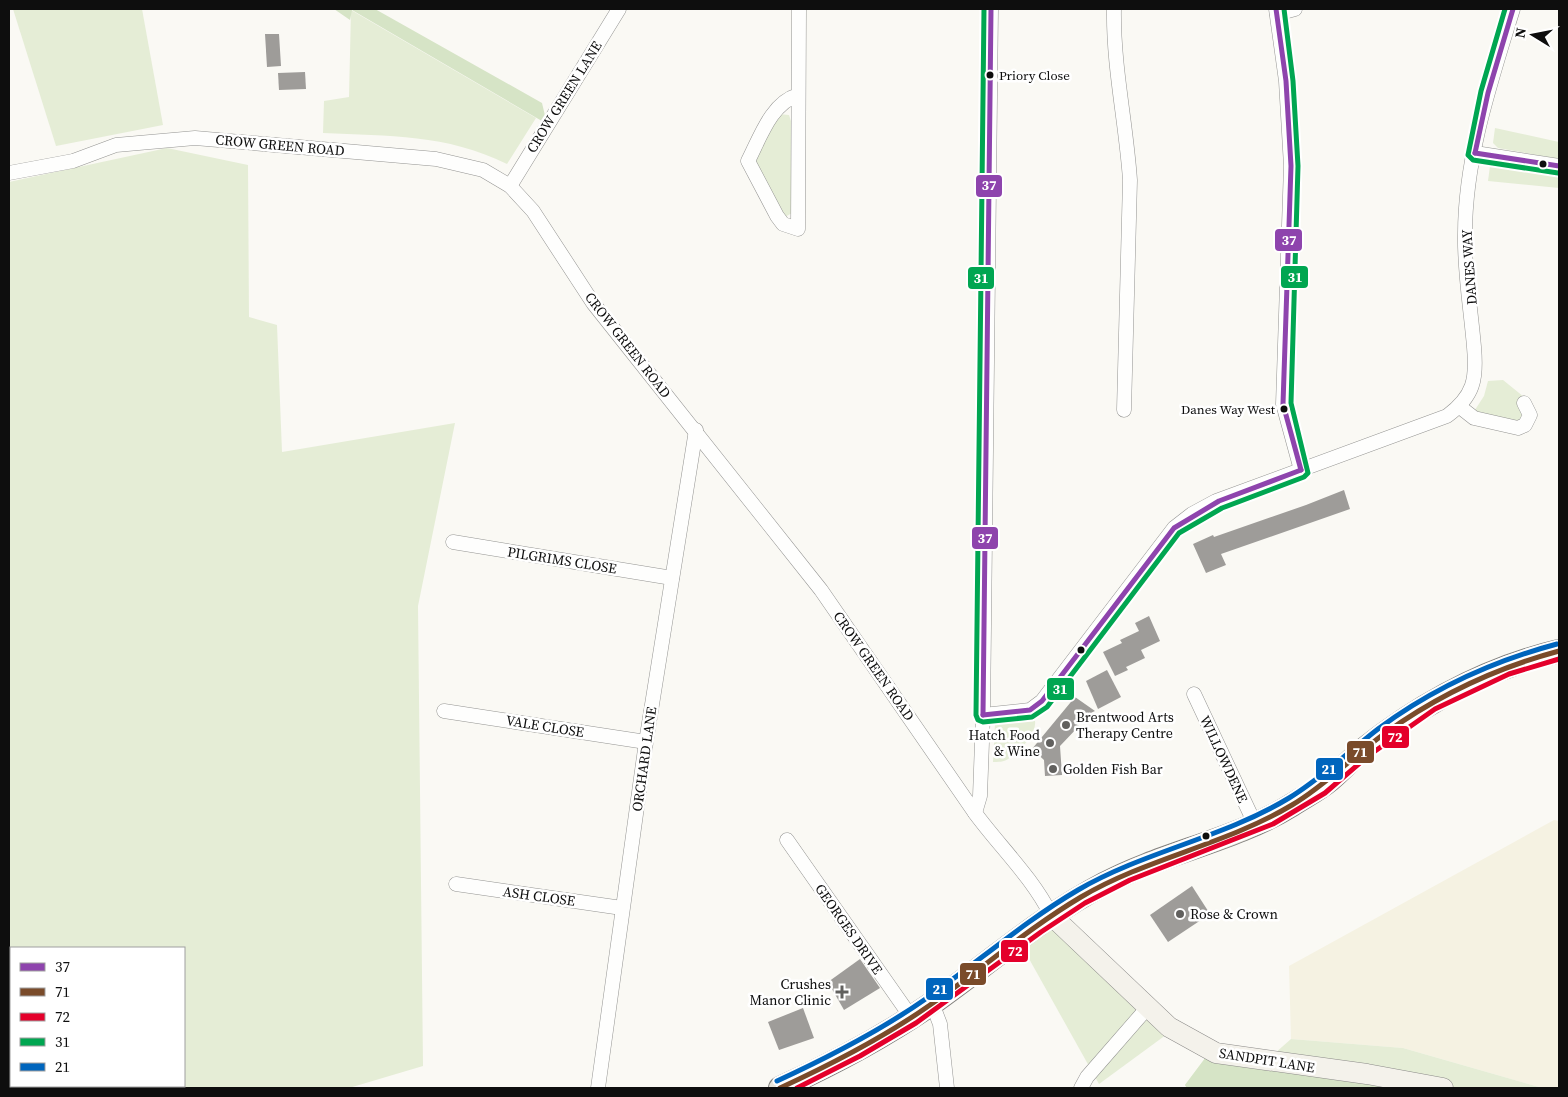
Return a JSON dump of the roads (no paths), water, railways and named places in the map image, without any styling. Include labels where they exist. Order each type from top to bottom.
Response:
[{"type":"main road","points":[[780,1088],[832,1064],[911,1017],[1051,915],[1106,883],[1255,824],[1289,807],[1328,781],[1362,751],[1430,703],[1488,673],[1523,660],[1559,651]]},
{"type":"street","name":"CROW GREEN LANE","points":[[510,186],[619,9]]},
{"type":"street","points":[[798,95],[788,98],[775,110],[748,161],[777,216],[783,224],[798,230],[799,9]]},
{"type":"street","points":[[975,813],[980,796],[983,715],[991,9]]},
{"type":"street","points":[[1114,9],[1113,45],[1128,143],[1130,180],[1124,410]]},
{"type":"street","points":[[1295,9],[1276,11],[1286,81],[1291,166],[1283,404],[1301,470]]},
{"type":"street","name":"DANES WAY","points":[[1460,407],[1471,391],[1475,373],[1465,234],[1468,196],[1488,93],[1513,9]]},
{"type":"street","name":"CROW GREEN ROAD","points":[[9,174],[73,161],[116,145],[195,138],[436,159],[483,170],[510,186],[533,211],[593,303],[696,430],[821,590],[998,845],[1036,886],[1051,915]]},
{"type":"street","points":[[1475,153],[1559,166]]},
{"type":"street","points":[[983,715],[1030,710],[1042,701],[1174,528],[1192,514],[1216,501],[1436,420],[1460,407],[1474,418],[1518,428],[1526,425],[1530,415],[1524,403]]},
{"type":"street","name":"ORCHARD LANE","points":[[598,1088],[646,742],[696,430]]},
{"type":"street","name":"PILGRIMS CLOSE","points":[[453,542],[672,578]]},
{"type":"street","name":"WILLOWDENE","points":[[1194,694],[1255,824]]},
{"type":"street","name":"VALE CLOSE","points":[[444,711],[646,742]]},
{"type":"street","name":"GEORGES DRIVE","points":[[786,840],[911,1017]]},
{"type":"street","name":"ASH CLOSE","points":[[456,884],[622,908]]},
{"type":"street","name":"SANDPIT LANE","points":[[1051,915],[1169,1026],[1216,1053],[1367,1074],[1443,1088]]},
{"type":"street","points":[[932,1003],[940,1024],[947,1088]]},
{"type":"street","points":[[1081,1088],[1087,1077],[1148,1007]]},
{"type":"place","name":"Priory Close","points":[[990,75]]},
{"type":"place","name":"Danes Way West","points":[[1284,409]]},
{"type":"place","name":"Brentwood Arts Therapy Centre","points":[[1066,725]]},
{"type":"place","name":"Hatch Food & Wine","points":[[1050,743]]},
{"type":"place","name":"Golden Fish Bar","points":[[1053,769]]},
{"type":"place","name":"Rose & Crown","points":[[1180,914]]},
{"type":"place","name":"Crushes Manor Clinic","points":[[842,992]]}]
